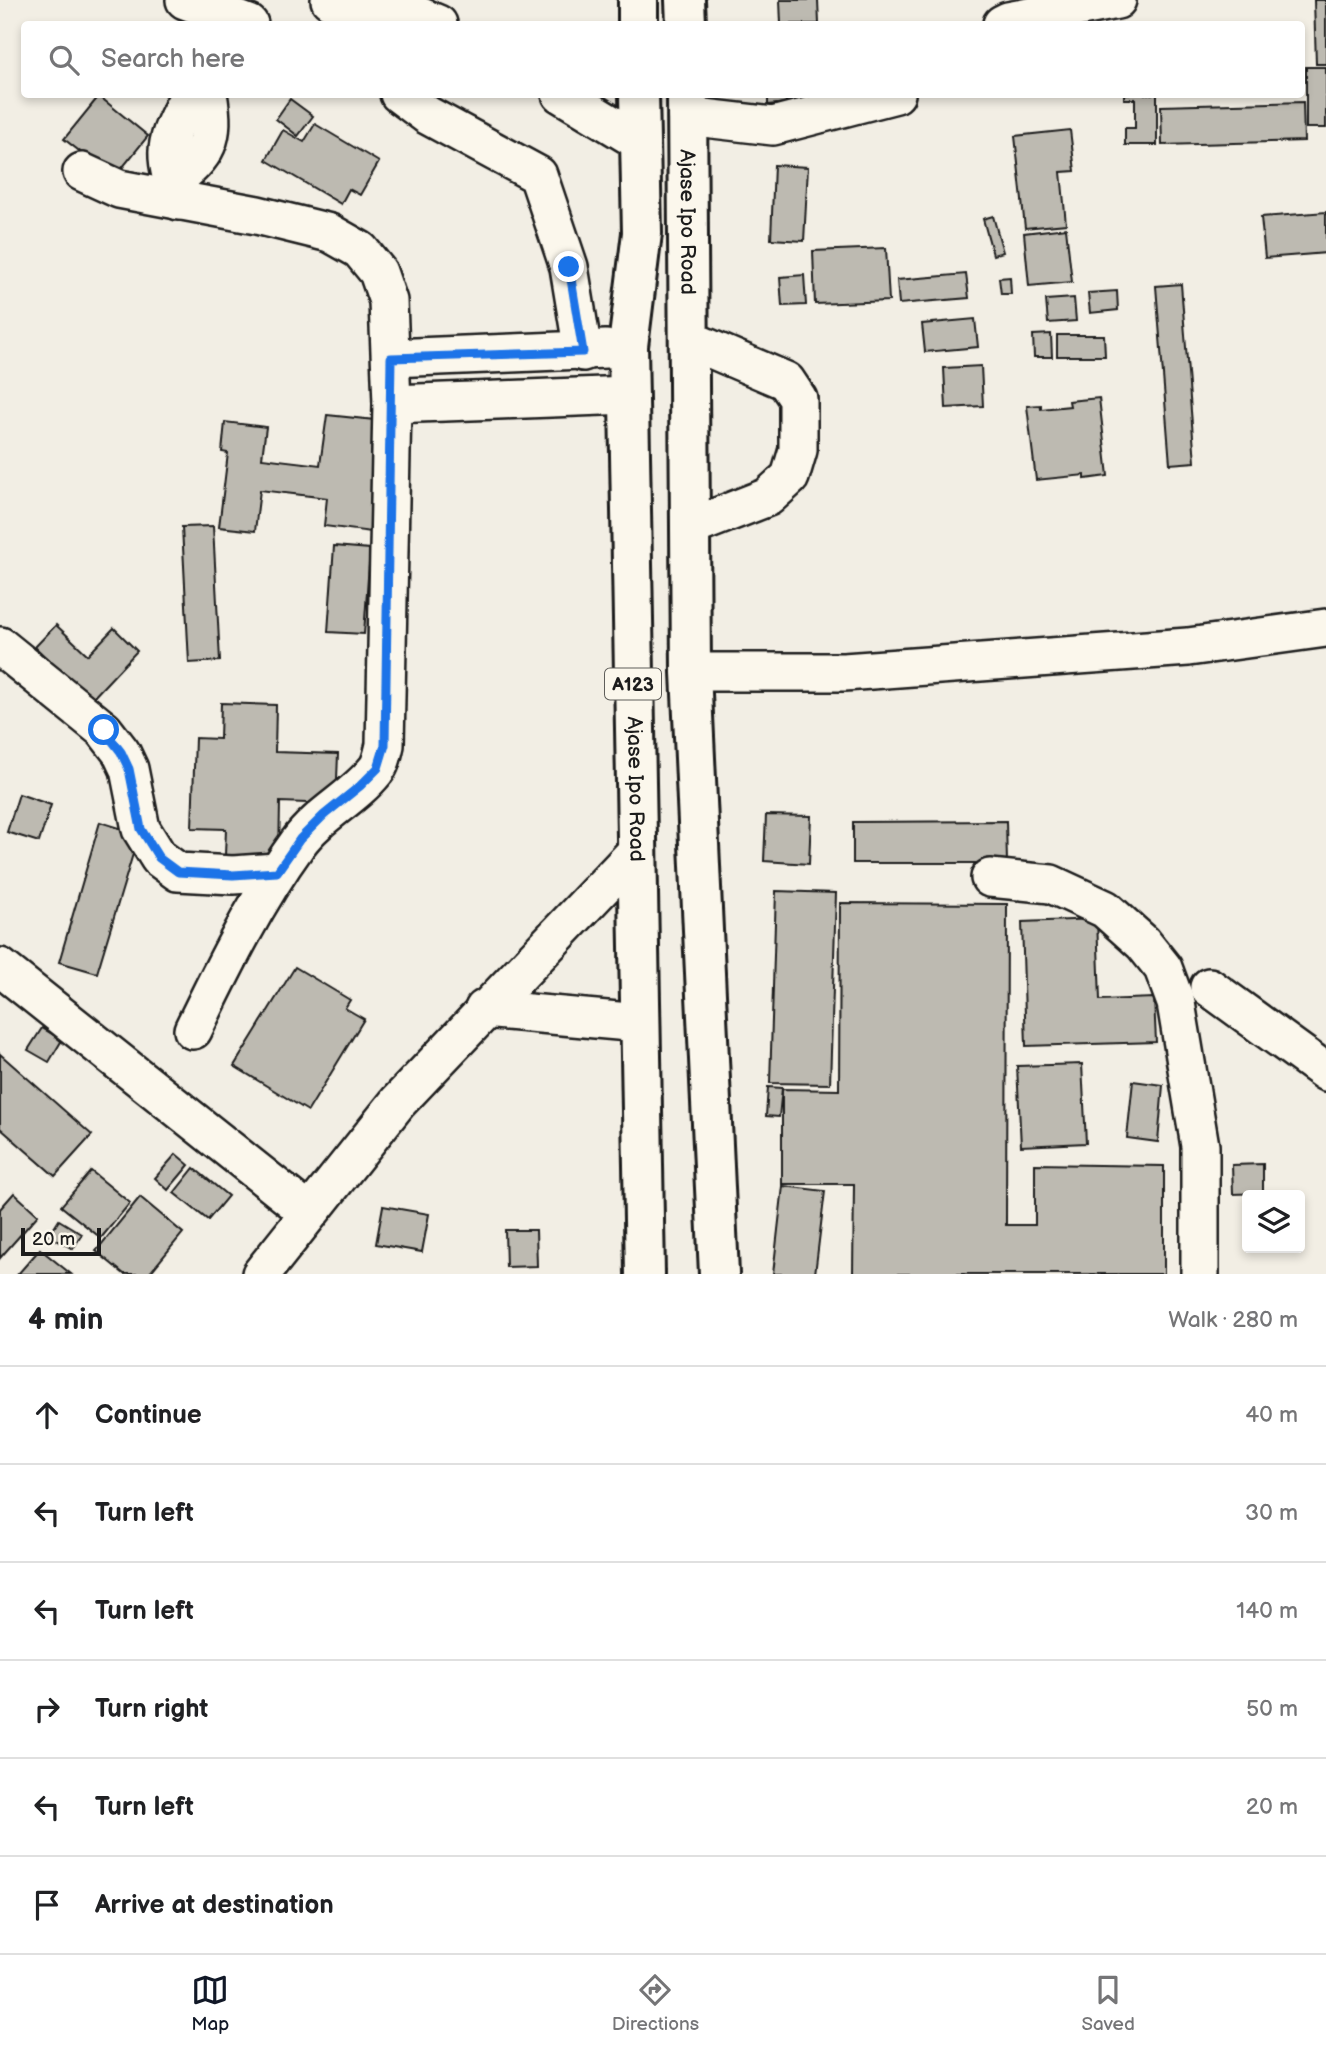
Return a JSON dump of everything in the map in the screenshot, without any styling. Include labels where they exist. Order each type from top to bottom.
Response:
[{"type":"highway","points":[[638,0],[638,21]]},
{"type":"highway","points":[[685,0],[686,21]]},
{"type":"highway","name":"Ajase Ipo Road","points":[[639,98],[642,233],[628,346],[645,1274]]},
{"type":"highway","name":"Ajase Ipo Road","points":[[687,105],[691,672],[719,1274]]},
{"type":"street","points":[[185,0],[235,21]]},
{"type":"street","points":[[330,0],[383,21]]},
{"type":"street","points":[[381,0],[431,21]]},
{"type":"street","points":[[1008,21],[1117,0]]},
{"type":"street","points":[[176,192],[169,172],[166,150],[188,98]]},
{"type":"street","points":[[176,192],[210,141],[209,98]]},
{"type":"street","points":[[404,98],[427,115],[538,175],[569,267],[583,352]]},
{"type":"street","points":[[568,98],[639,141]]},
{"type":"street","points":[[687,105],[773,126],[881,98]]},
{"type":"street","points":[[82,172],[119,190],[176,192],[330,233],[360,250],[378,272],[388,301],[392,404],[385,745],[378,768],[300,839],[277,872],[229,956],[193,1030]]},
{"type":"street","points":[[690,341],[786,382],[798,399],[798,450],[790,477],[768,497],[691,527]]},
{"type":"street","points":[[391,358],[583,352],[628,346]]},
{"type":"street","points":[[392,404],[629,395]]},
{"type":"street","points":[[691,672],[844,672],[1188,647],[1326,628]]},
{"type":"street","points":[[0,646],[104,730],[121,752],[129,769],[141,829],[159,858],[178,872],[233,875],[277,872]]},
{"type":"street","points":[[261,1274],[398,1102],[636,852]]},
{"type":"street","points":[[990,878],[1051,884],[1105,909],[1143,943],[1163,968],[1176,1003],[1200,1146],[1200,1274]]},
{"type":"street","points":[[0,967],[309,1213]]},
{"type":"street","points":[[1209,987],[1326,1072]]},
{"type":"street","points":[[484,1009],[640,1023]]},
{"type":"building","points":[[780,0],[818,0],[819,21],[781,21]]},
{"type":"building","points":[[1314,0],[1326,0],[1326,64],[1316,64]]},
{"type":"building","points":[[1306,67],[1326,67],[1326,128],[1306,128]]},
{"type":"building","points":[[97,98],[101,98],[148,136],[114,178],[64,139]]},
{"type":"building","points":[[768,98],[786,98],[786,103],[768,105]]},
{"type":"building","points":[[1157,98],[1157,145],[1125,145],[1125,128],[1135,128],[1135,99],[1124,99]]},
{"type":"building","points":[[290,99],[313,116],[298,136],[276,119]]},
{"type":"building","points":[[1303,102],[1304,141],[1162,145],[1161,106]]},
{"type":"building","points":[[315,124],[379,162],[360,195],[349,189],[341,204],[266,160],[283,130],[304,142]]},
{"type":"building","points":[[1070,130],[1075,171],[1061,172],[1066,224],[1025,228],[1015,136]]},
{"type":"building","points":[[774,165],[808,167],[804,241],[771,239]]},
{"type":"building","points":[[1326,212],[1326,253],[1265,258],[1261,217]]},
{"type":"building","points":[[993,216],[1003,252],[993,255],[983,219]]},
{"type":"building","points":[[1066,228],[1072,282],[1029,286],[1024,233]]},
{"type":"building","points":[[886,248],[889,301],[815,304],[813,251]]},
{"type":"building","points":[[966,274],[969,298],[899,304],[897,280]]},
{"type":"building","points":[[804,275],[806,305],[782,306],[780,277]]},
{"type":"building","points":[[1010,277],[1011,294],[1001,294],[999,278]]},
{"type":"building","points":[[1181,284],[1195,462],[1170,464],[1156,286]]},
{"type":"building","points":[[1117,291],[1118,310],[1090,313],[1088,293]]},
{"type":"building","points":[[1074,298],[1076,321],[1048,323],[1046,300]]},
{"type":"building","points":[[975,319],[978,347],[925,352],[922,324]]},
{"type":"building","points":[[1051,334],[1052,357],[1034,357],[1033,335]]},
{"type":"building","points":[[1057,335],[1104,335],[1105,356],[1057,356]]},
{"type":"building","points":[[981,366],[983,406],[946,408],[944,368]]},
{"type":"building","points":[[1099,398],[1108,476],[1085,479],[1085,475],[1036,480],[1027,406],[1041,405],[1041,409],[1070,406],[1069,401]]},
{"type":"building","points":[[327,415],[384,421],[371,532],[324,526],[327,498],[260,490],[255,531],[219,527],[228,453],[222,452],[225,422],[266,427],[262,458],[320,465]]},
{"type":"building","points":[[213,526],[220,661],[189,663],[182,527]]},
{"type":"building","points":[[334,546],[370,549],[364,634],[328,632]]},
{"type":"building","points":[[56,625],[88,655],[114,628],[137,651],[91,700],[35,647]]},
{"type":"building","points":[[221,703],[276,705],[275,752],[338,754],[336,804],[280,802],[279,857],[225,855],[226,829],[192,828],[195,738],[220,739]]},
{"type":"building","points":[[19,794],[51,805],[39,842],[7,832]]},
{"type":"building","points":[[766,815],[811,816],[809,864],[764,861]]},
{"type":"building","points":[[1006,821],[1007,863],[853,863],[853,822]]},
{"type":"building","points":[[100,822],[139,834],[97,973],[59,962]]},
{"type":"building","points":[[776,891],[836,893],[830,1084],[770,1083]]},
{"type":"building","points":[[840,903],[1007,904],[1006,1225],[1035,1225],[1035,1164],[1164,1166],[1164,1274],[853,1274],[854,1184],[782,1184],[782,1089],[839,1090]]},
{"type":"building","points":[[1097,919],[1100,1000],[1154,998],[1156,1042],[1026,1046],[1022,922]]},
{"type":"building","points":[[295,967],[350,1000],[345,1008],[364,1019],[308,1111],[234,1066]]},
{"type":"building","points":[[42,1028],[62,1040],[49,1062],[28,1050]]},
{"type":"building","points":[[0,1054],[92,1135],[55,1176],[0,1128]]},
{"type":"building","points":[[1082,1064],[1086,1143],[1021,1146],[1017,1066]]},
{"type":"building","points":[[1133,1081],[1163,1085],[1158,1142],[1127,1138]]},
{"type":"building","points":[[768,1087],[782,1088],[779,1117],[766,1116]]},
{"type":"building","points":[[176,1154],[189,1165],[168,1190],[155,1178]]},
{"type":"building","points":[[1263,1164],[1263,1190],[1242,1190],[1242,1194],[1233,1194],[1232,1165]]},
{"type":"building","points":[[194,1168],[228,1196],[208,1220],[174,1193]]},
{"type":"building","points":[[91,1171],[130,1203],[101,1238],[61,1206]]},
{"type":"building","points":[[783,1186],[825,1191],[815,1274],[773,1274]]},
{"type":"building","points":[[14,1193],[38,1215],[0,1258],[0,1209]]},
{"type":"building","points":[[140,1197],[183,1233],[149,1274],[124,1274],[96,1251]]},
{"type":"building","points":[[383,1206],[429,1214],[422,1252],[376,1244]]},
{"type":"building","points":[[59,1220],[82,1234],[73,1249],[49,1236]]},
{"type":"building","points":[[505,1230],[536,1230],[537,1266],[506,1267]]},
{"type":"building","points":[[40,1249],[71,1274],[18,1274]]},
{"type":"route","points":[[104,730],[121,752],[129,769],[141,829],[159,858],[178,872],[233,875],[277,872],[300,839],[378,768],[385,745],[391,358],[583,352],[569,267]]}]
